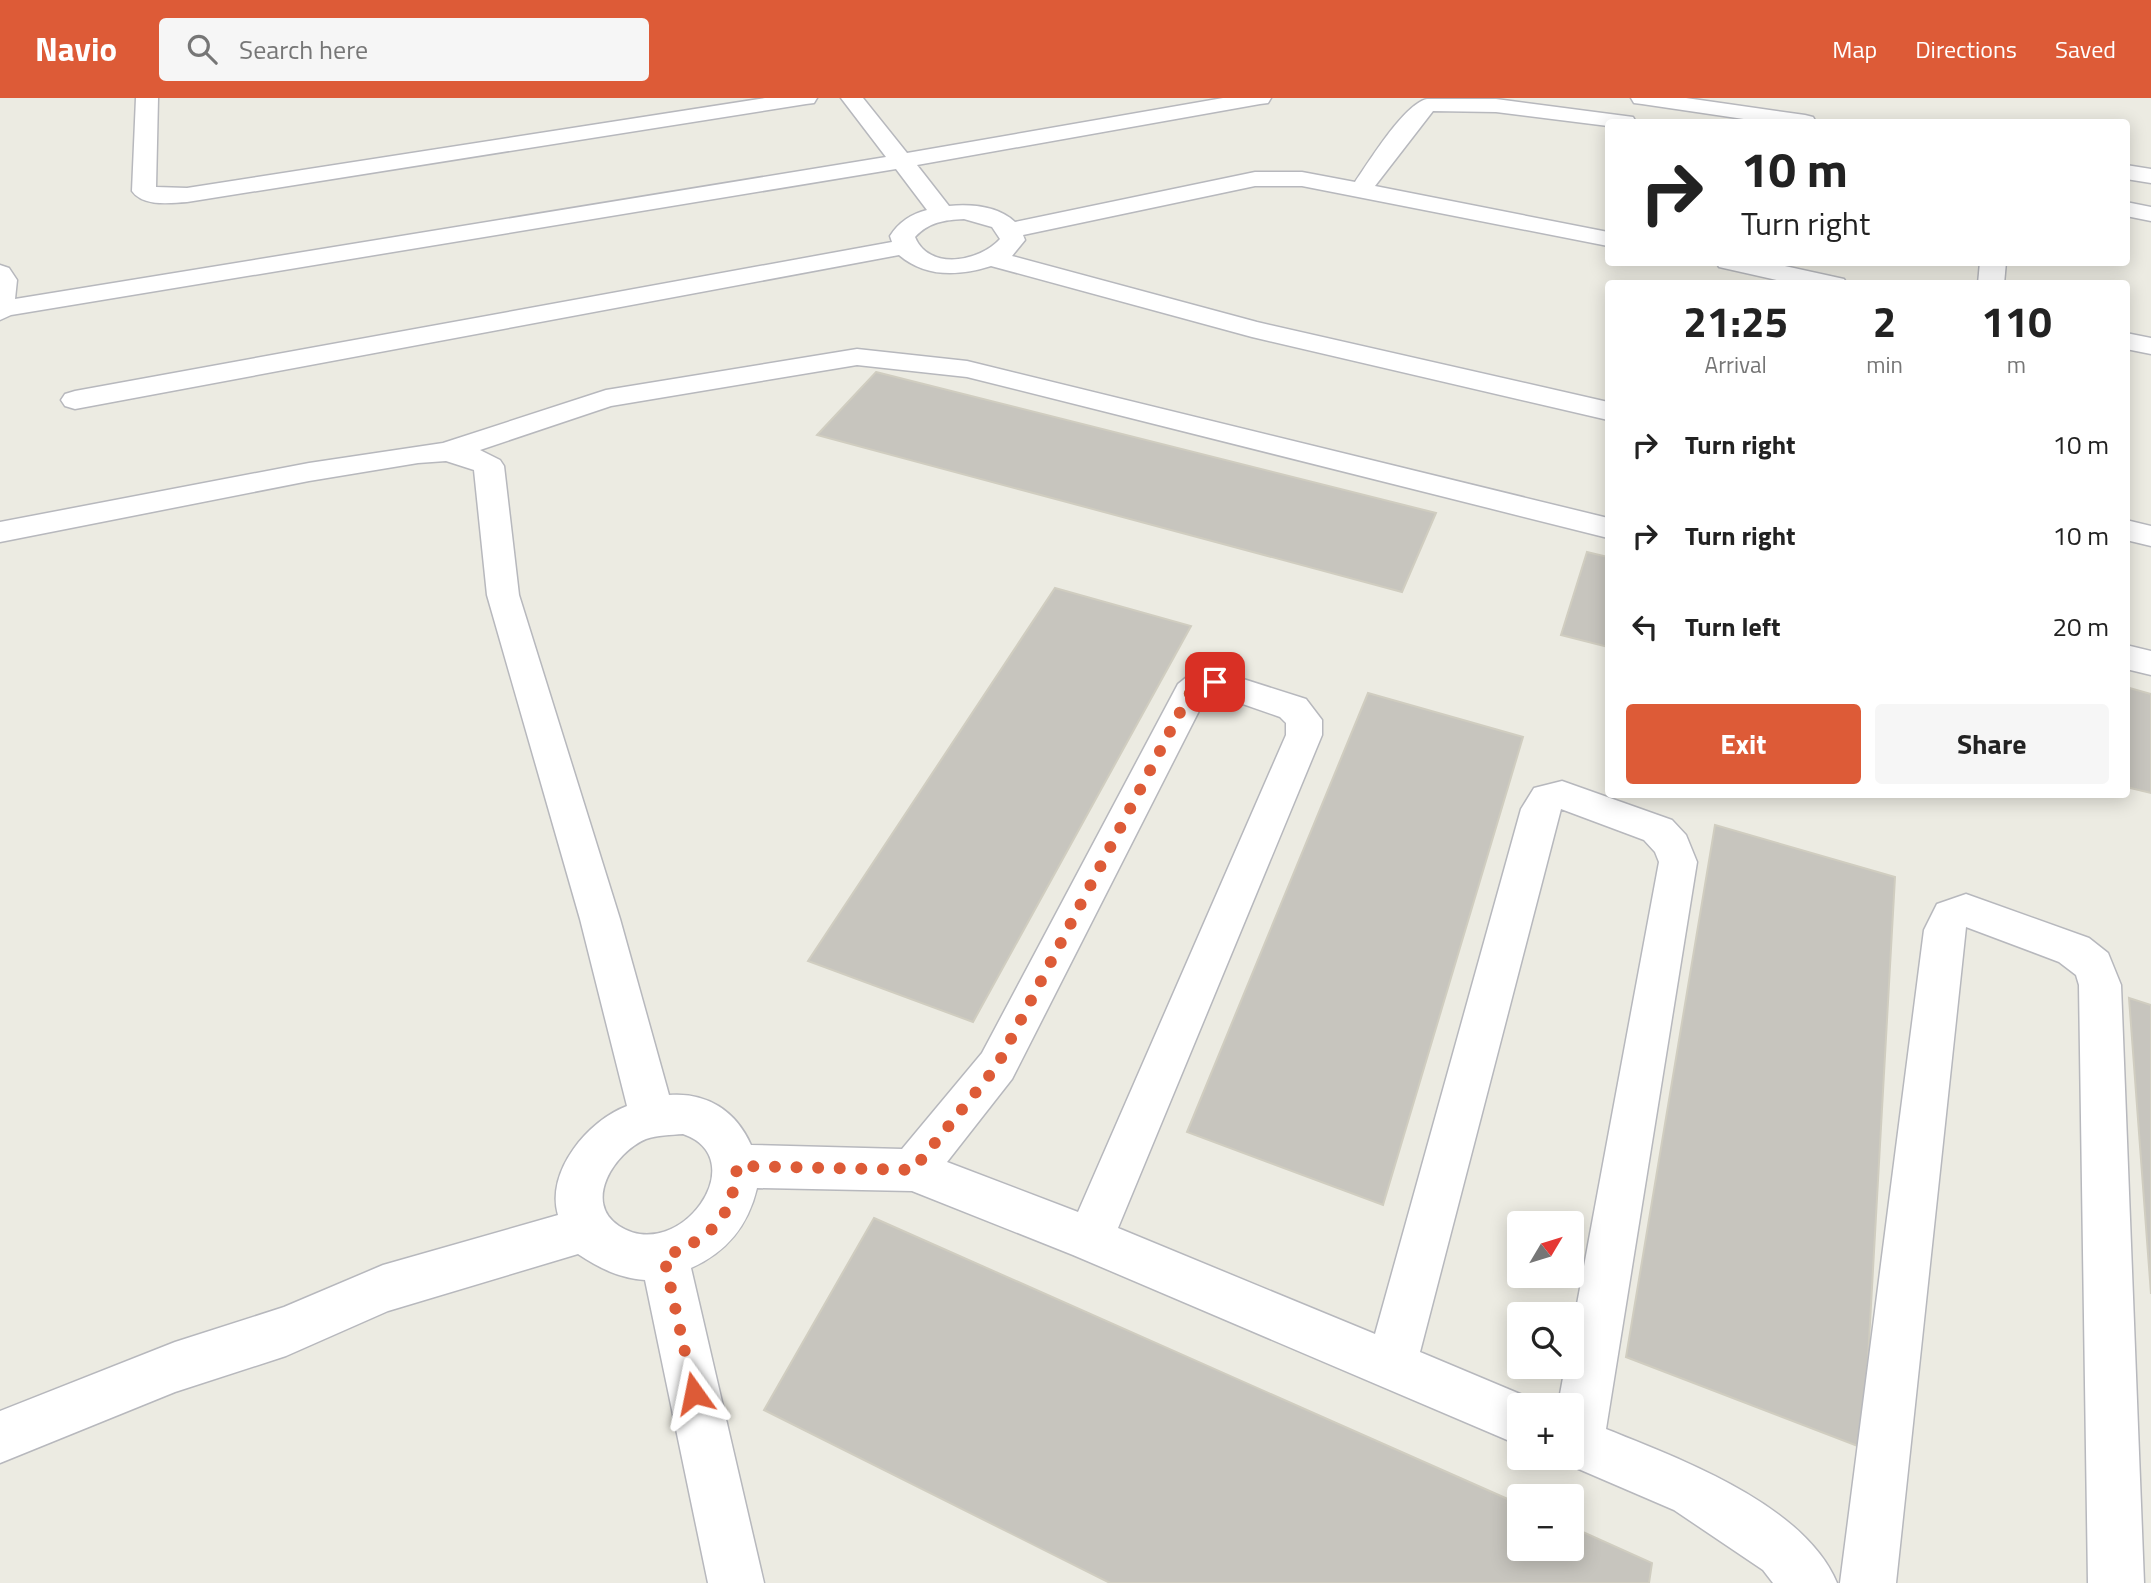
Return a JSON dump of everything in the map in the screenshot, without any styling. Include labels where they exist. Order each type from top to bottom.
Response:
[{"type":"street","points":[[147,98],[144,191],[159,197],[187,195],[806,98]]},
{"type":"street","points":[[852,98],[942,213]]},
{"type":"street","points":[[0,273],[4,280],[1,311],[1260,98]]},
{"type":"street","points":[[1642,98],[1785,119]]},
{"type":"street","points":[[1361,190],[1425,106],[1449,99],[1507,102],[1607,119]]},
{"type":"street","points":[[2130,173],[2151,176]]},
{"type":"street","points":[[1011,230],[1255,179],[1302,178],[1605,238]]},
{"type":"street","points":[[2130,210],[2151,214]]},
{"type":"street","points":[[942,213],[984,214],[1001,221],[1011,230],[1013,240],[1007,250],[993,259],[973,265],[930,263],[913,256],[904,247],[902,236],[909,226],[942,213]]},
{"type":"street","points":[[75,400],[904,247]]},
{"type":"street","points":[[993,259],[1252,329],[1605,410]]},
{"type":"street","points":[[1747,266],[1816,280]]},
{"type":"street","points":[[2130,342],[2151,346]]},
{"type":"street","points":[[0,532],[309,472],[446,452],[606,398],[857,358],[967,369],[1605,527]]},
{"type":"street","points":[[446,452],[468,456],[489,466],[503,595],[596,908],[652,1116]]},
{"type":"street","points":[[2130,531],[2151,536]]},
{"type":"street","points":[[2130,658],[2151,663]]},
{"type":"street","points":[[913,1170],[997,1066],[1190,693],[1200,685],[1215,682],[1293,708],[1304,720],[1304,735],[1090,1239]]},
{"type":"street","points":[[1391,1366],[1540,809],[1547,798],[1562,795],[1658,830],[1672,845],[1678,862],[1583,1393]]},
{"type":"street","points":[[1868,1583],[1944,930],[1951,915],[1966,909],[2074,950],[2094,965],[2100,985],[2116,1583]]},
{"type":"street","points":[[683,1114],[709,1123],[728,1141],[737,1166],[734,1194],[720,1222],[695,1243],[664,1257],[632,1258],[604,1248],[585,1229],[578,1203],[583,1174],[600,1148],[624,1128],[652,1116],[683,1114]]},
{"type":"street","points":[[737,1166],[913,1170],[1090,1239],[1507,1414]]},
{"type":"street","points":[[0,1437],[175,1367],[286,1331],[383,1289],[585,1229]]},
{"type":"street","points":[[664,1257],[736,1583]]},
{"type":"street","points":[[1584,1446],[1693,1491],[1782,1551],[1809,1583]]},
{"type":"building","points":[[876,372],[1436,513],[1402,592],[817,435]]},
{"type":"building","points":[[1587,552],[1605,556],[1605,646],[1561,635]]},
{"type":"building","points":[[1055,588],[1191,626],[973,1022],[808,961]]},
{"type":"building","points":[[2130,688],[2151,694],[2151,793],[2130,788]]},
{"type":"building","points":[[1368,693],[1523,737],[1383,1205],[1187,1132]]},
{"type":"building","points":[[1715,825],[1895,877],[1863,1448],[1626,1357]]},
{"type":"building","points":[[2129,998],[2151,1005],[2151,1294]]},
{"type":"building","points":[[874,1218],[1507,1499],[1507,1561],[1584,1561],[1584,1532],[1652,1563],[1649,1583],[1110,1583],[764,1410]]},
{"type":"route","points":[[694,1393],[664,1257],[695,1243],[720,1222],[734,1194],[737,1166],[913,1170],[997,1066],[1190,693],[1200,685],[1215,682]]}]
